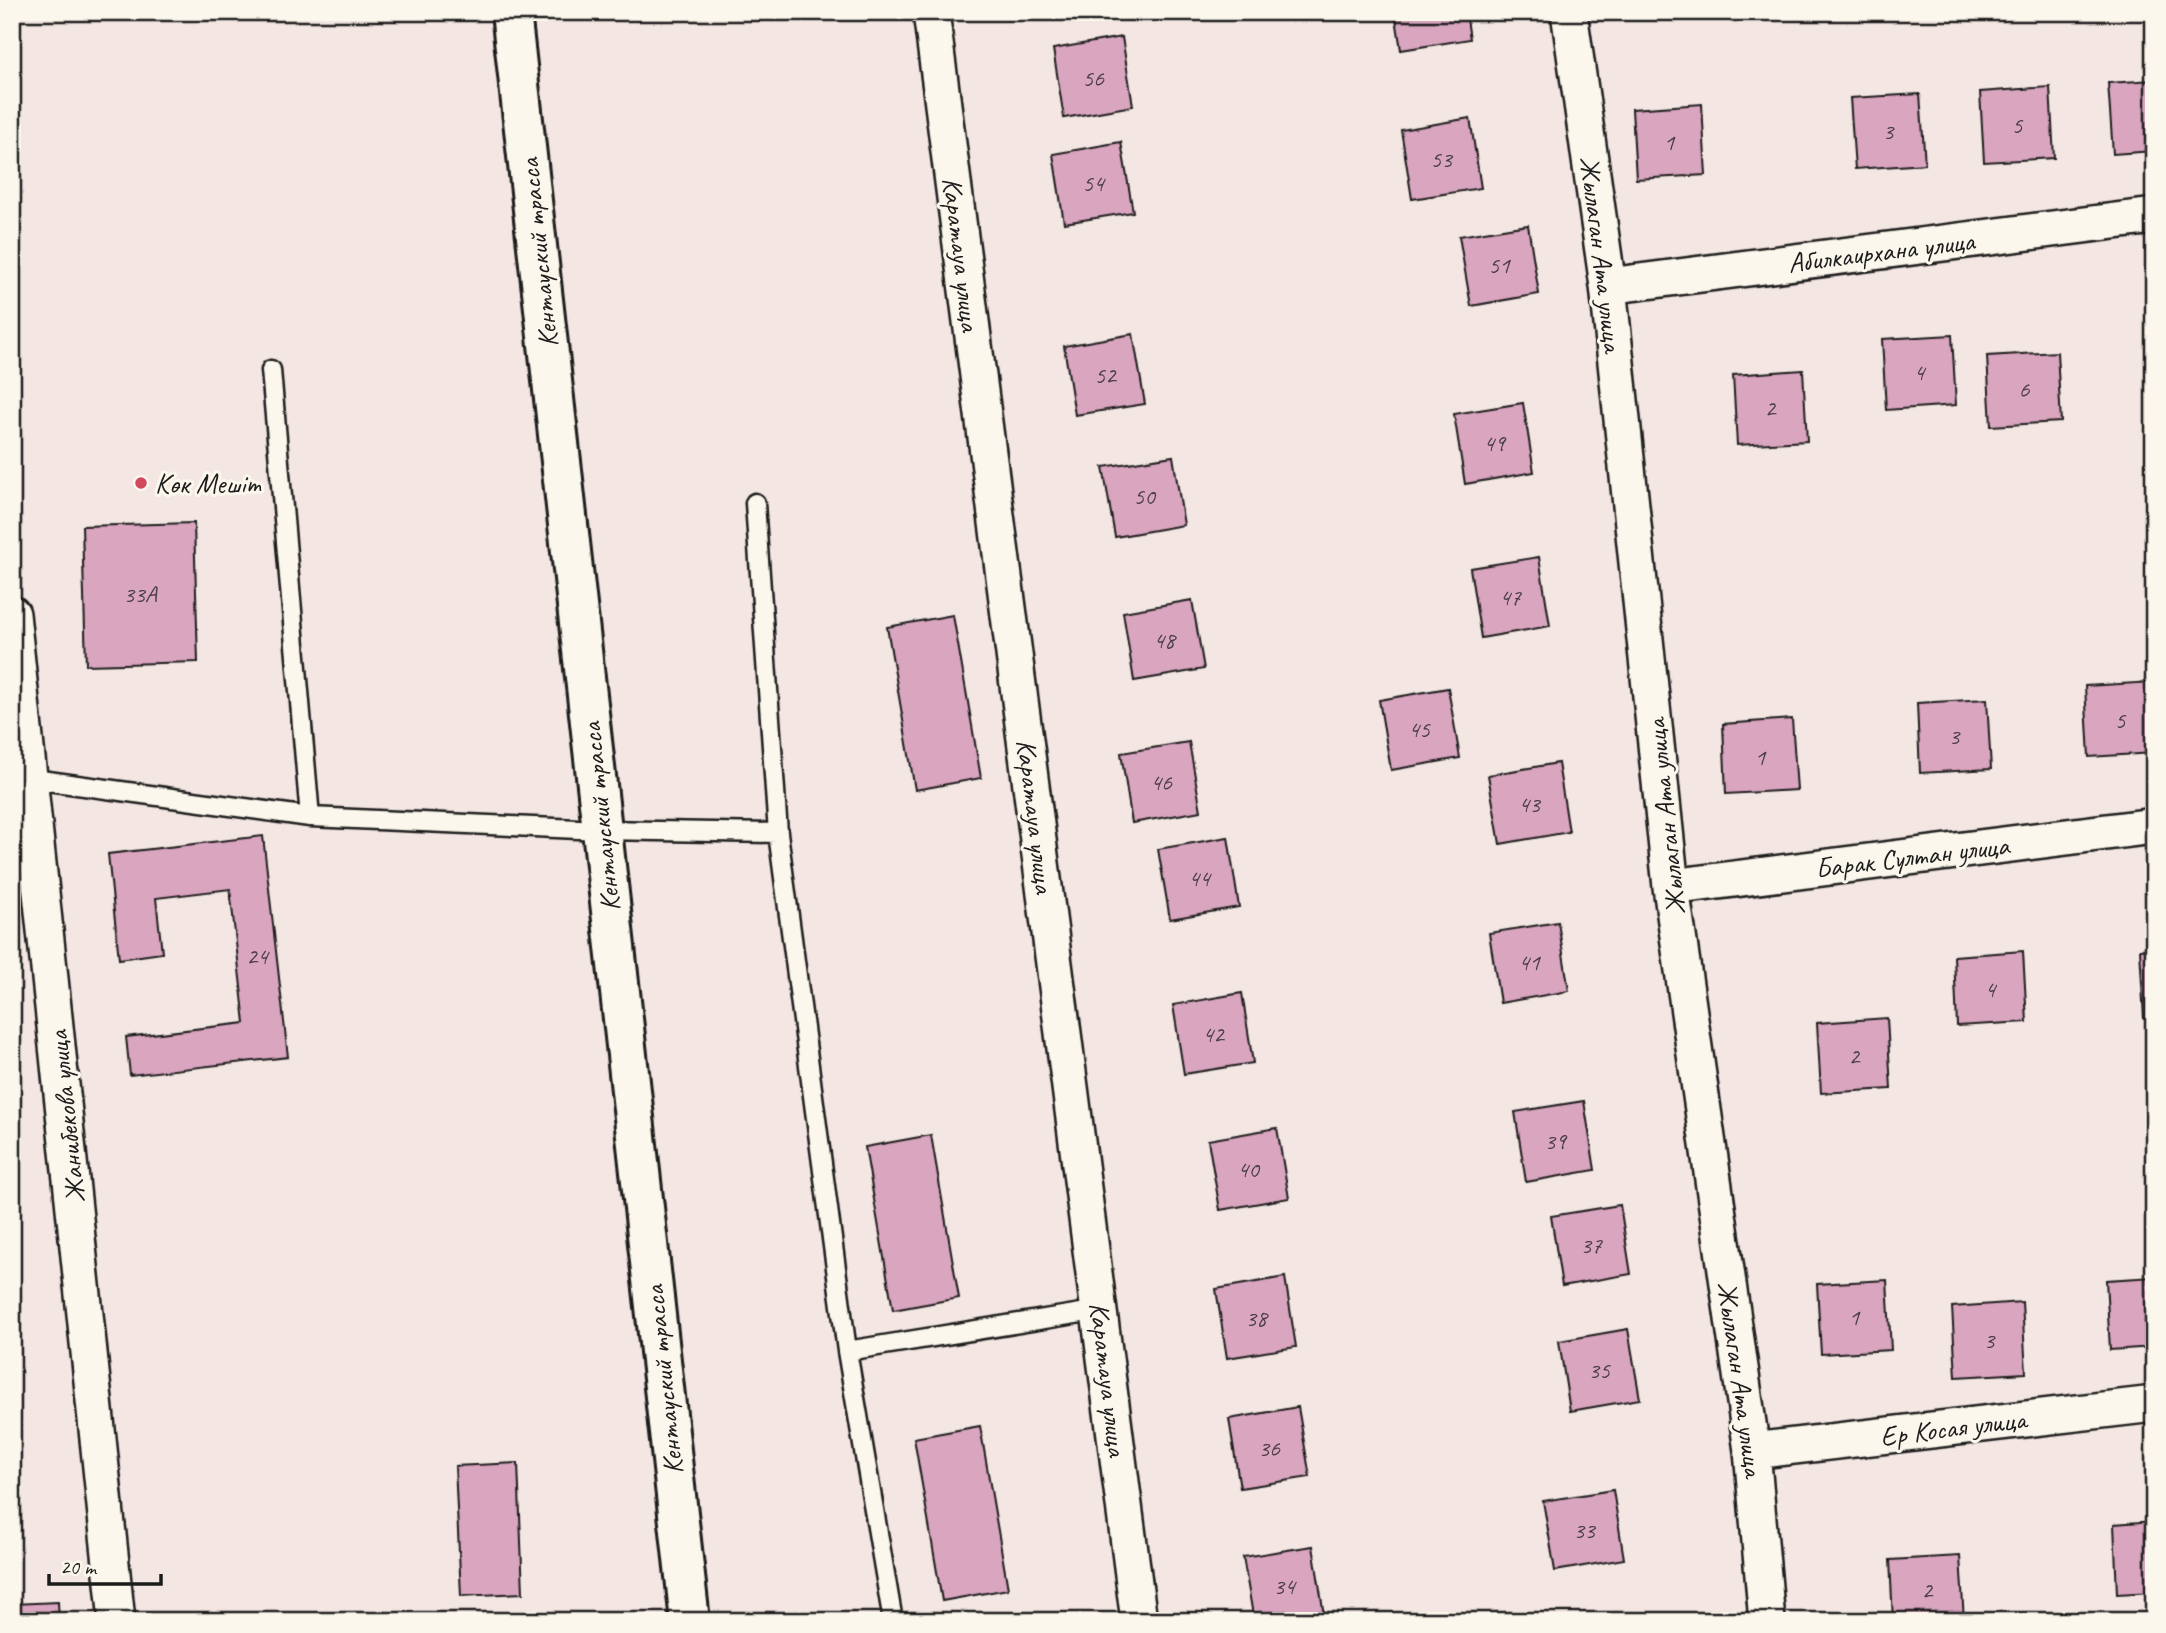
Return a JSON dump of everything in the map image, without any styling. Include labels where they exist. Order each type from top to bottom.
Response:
[{"type":"main road","name":"Кентауский трасса","points":[[511,12],[691,1621]]},
{"type":"street","name":"Каратауа улица","points":[[931,12],[1139,1621]]},
{"type":"street","name":"Жылаган Ата улица","points":[[1569,12],[1608,286],[1671,887],[1752,1451],[1768,1621]]},
{"type":"street","name":"Абилкаирхана улица","points":[[1608,286],[2154,216]]},
{"type":"street","name":"Жанибекова улица","points":[[12,614],[22,777],[117,1621]]},
{"type":"street","name":"Барак Султан улица","points":[[1671,887],[2154,826]]},
{"type":"street","name":"Ер Косая улица","points":[[1752,1451],[2154,1404]]},
{"type":"lane","points":[[271,370],[310,817]]},
{"type":"lane","points":[[755,503],[778,833],[847,1351],[893,1621]]},
{"type":"lane","points":[[22,777],[310,817],[601,830],[778,833]]},
{"type":"lane","points":[[847,1351],[1100,1310]]},
{"type":"building","points":[[794,12],[840,12],[795,20]]},
{"type":"building","points":[[1395,12],[1466,12],[1470,39],[1401,50]]},
{"type":"building","points":[[1122,37],[1133,106],[1064,118],[1053,49]]},
{"type":"building","points":[[2154,80],[2154,151],[2113,154],[2108,83]]},
{"type":"building","points":[[2050,87],[2054,158],[1984,162],[1980,92]]},
{"type":"building","points":[[1920,94],[1925,164],[1855,169],[1850,98]]},
{"type":"building","points":[[1702,104],[1706,175],[1636,179],[1632,109]]},
{"type":"building","points":[[1470,118],[1481,188],[1412,199],[1401,130]]},
{"type":"building","points":[[1121,142],[1133,212],[1064,223],[1053,154]]},
{"type":"building","points":[[1528,225],[1539,294],[1471,306],[1459,236]]},
{"type":"building","points":[[1133,334],[1145,404],[1075,415],[1064,346]]},
{"type":"building","points":[[1952,335],[1956,405],[1886,410],[1882,339]]},
{"type":"building","points":[[2148,343],[2154,343],[2152,414]]},
{"type":"building","points":[[2057,352],[2061,422],[1991,426],[1987,356]]},
{"type":"building","points":[[1803,370],[1807,441],[1737,445],[1733,375]]},
{"type":"building","points":[[1523,403],[1534,472],[1465,484],[1454,414]]},
{"type":"building","points":[[1173,456],[1184,525],[1115,537],[1103,467]]},
{"type":"building","points":[[194,523],[198,662],[86,665],[82,526]]},
{"type":"building","points":[[1539,557],[1550,626],[1481,638],[1470,568]]},
{"type":"building","points":[[1192,600],[1204,669],[1134,681],[1123,612]]},
{"type":"building","points":[[953,615],[981,778],[915,790],[887,627]]},
{"type":"building","points":[[2154,682],[2154,753],[2089,757],[2085,686]]},
{"type":"building","points":[[1448,688],[1460,758],[1391,770],[1379,700]]},
{"type":"building","points":[[1987,699],[1991,769],[1920,773],[1917,703]]},
{"type":"building","points":[[1792,719],[1797,790],[1726,794],[1723,724]]},
{"type":"building","points":[[1189,742],[1201,811],[1132,823],[1121,753]]},
{"type":"building","points":[[1558,763],[1569,832],[1500,844],[1488,775]]},
{"type":"building","points":[[263,836],[288,1057],[130,1075],[126,1037],[245,1023],[230,889],[156,898],[162,953],[119,959],[108,854]]},
{"type":"building","points":[[1228,837],[1239,907],[1170,919],[1158,849]]},
{"type":"building","points":[[1558,922],[1569,991],[1500,1003],[1489,933]]},
{"type":"building","points":[[2154,948],[2154,1018],[2144,1019],[2140,949]]},
{"type":"building","points":[[2023,951],[2027,1022],[1957,1026],[1954,956]]},
{"type":"building","points":[[1242,993],[1253,1063],[1184,1074],[1173,1005]]},
{"type":"building","points":[[1887,1018],[1891,1089],[1821,1093],[1817,1023]]},
{"type":"building","points":[[1584,1101],[1595,1170],[1526,1182],[1515,1112]]},
{"type":"building","points":[[1277,1128],[1289,1198],[1220,1210],[1208,1140]]},
{"type":"building","points":[[931,1135],[959,1298],[893,1310],[865,1147]]},
{"type":"building","points":[[1620,1205],[1631,1274],[1562,1286],[1551,1216]]},
{"type":"building","points":[[1285,1277],[1296,1347],[1227,1358],[1216,1289]]},
{"type":"building","points":[[2154,1277],[2154,1347],[2110,1350],[2106,1280]]},
{"type":"building","points":[[1887,1280],[1891,1350],[1821,1354],[1817,1284]]},
{"type":"building","points":[[2022,1302],[2026,1373],[1956,1377],[1952,1307]]},
{"type":"building","points":[[1628,1329],[1640,1399],[1570,1411],[1559,1341]]},
{"type":"building","points":[[12,1351],[15,1411],[12,1411]]},
{"type":"building","points":[[1298,1407],[1310,1477],[1240,1488],[1229,1419]]},
{"type":"building","points":[[980,1426],[1008,1589],[942,1601],[914,1438]]},
{"type":"building","points":[[518,1463],[523,1593],[461,1596],[455,1466]]},
{"type":"building","points":[[1613,1490],[1624,1559],[1555,1571],[1543,1501]]},
{"type":"building","points":[[2154,1521],[2154,1592],[2117,1594],[2114,1524]]},
{"type":"building","points":[[1313,1546],[1324,1615],[1292,1621],[1254,1621],[1243,1557]]},
{"type":"building","points":[[1960,1556],[1964,1621],[1893,1621],[1890,1560]]},
{"type":"building","points":[[58,1602],[59,1621],[12,1621],[12,1604]]},
{"type":"place","name":"Көк Мешіт","points":[[141,483]]}]
